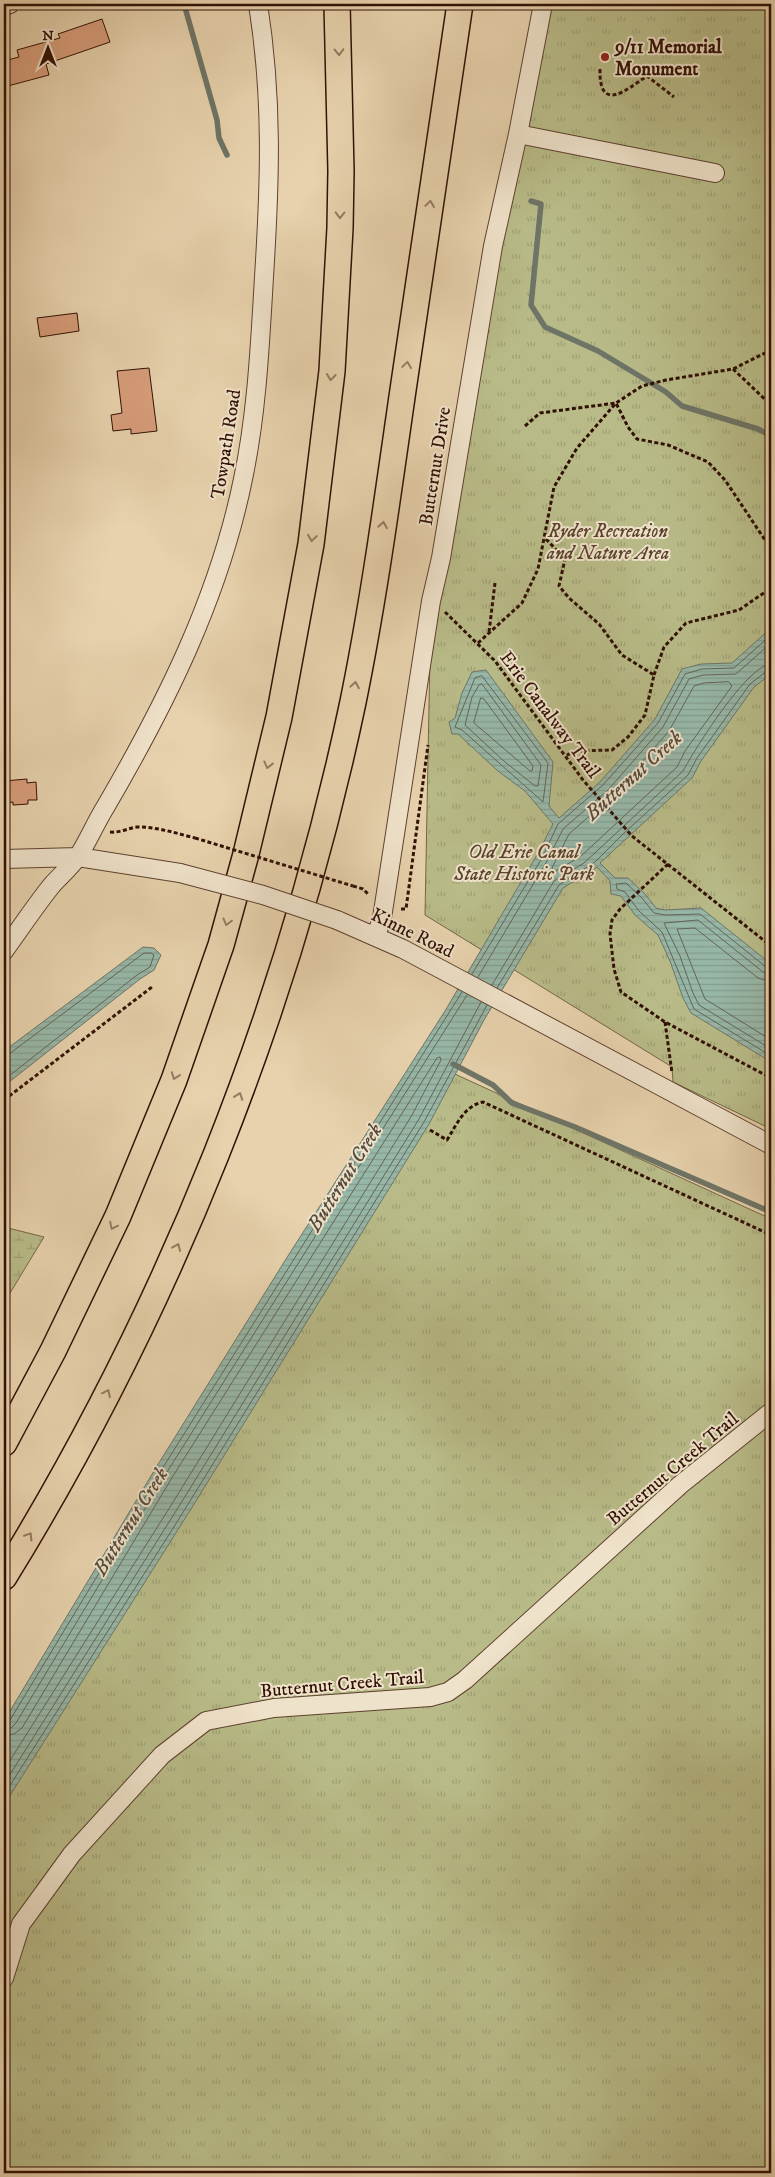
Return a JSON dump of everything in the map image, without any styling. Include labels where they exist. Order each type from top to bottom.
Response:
[{"type":"highway","points":[[4,1443],[53,1351],[118,1216],[174,1080],[221,945],[246,854],[279,717],[311,544],[332,371],[341,190],[337,4]]},
{"type":"highway","points":[[4,1577],[50,1503],[157,1294],[225,1134],[264,1026],[315,860],[352,704],[390,483],[460,4]]},
{"type":"street","points":[[4,6],[10,4]]},
{"type":"street","name":"Towpath Road","points":[[78,857],[142,743],[193,642],[223,560],[243,479],[257,372],[270,146],[266,52],[258,4]]},
{"type":"street","name":"Butternut Drive","points":[[376,936],[382,918],[431,601],[441,558],[493,246],[518,134],[543,4]]},
{"type":"street","points":[[518,134],[715,173]]},
{"type":"street","points":[[4,950],[53,885],[78,857]]},
{"type":"street","name":"Kinne Road","points":[[4,859],[78,857],[180,873],[263,895],[337,920],[403,949],[771,1145]]},
{"type":"street","name":"Butternut Creek Trail","points":[[4,1978],[21,1924],[72,1854],[162,1755],[206,1721],[274,1708],[430,1697],[448,1692],[465,1680],[680,1486],[771,1412]]},
{"type":"path","points":[[600,69],[601,89],[606,94],[616,95],[646,76],[674,97]]},
{"type":"path","points":[[478,643],[522,603],[538,569],[554,487],[577,448],[616,403],[642,386],[733,369],[771,350]]},
{"type":"path","points":[[733,369],[771,406]]},
{"type":"path","points":[[525,426],[540,413],[616,403]]},
{"type":"path","points":[[616,403],[628,427],[637,439],[668,445],[708,462],[724,480],[771,549]]},
{"type":"path","points":[[545,538],[565,559],[559,586],[569,598],[599,624],[622,655],[654,675]]},
{"type":"path","points":[[489,633],[495,583]]},
{"type":"path","points":[[565,756],[576,751],[612,750],[628,737],[645,715],[654,675],[664,647],[686,623],[739,610],[771,588]]},
{"type":"path","name":"Erie Canalway Trail","points":[[446,613],[495,660],[583,780],[632,836],[771,946]]},
{"type":"path","points":[[92,831],[117,832],[134,827],[158,827],[354,886]]},
{"type":"path","points":[[668,864],[620,909],[612,920],[610,934],[614,969],[621,992],[665,1022],[771,1078]]},
{"type":"path","points":[[4,1100],[152,987]]},
{"type":"path","points":[[665,1022],[672,1070],[670,1090]]},
{"type":"path","points":[[430,1130],[447,1140],[466,1110],[474,1104],[483,1102],[771,1235]]},
{"type":"green space","name":"Ryder Recreation and Nature Area","points":[[543,4],[771,4],[771,1129],[673,1082],[672,1067],[425,915],[431,601]]},
{"type":"green space","points":[[433,1064],[771,1219],[771,2173],[4,2173],[4,1753]]},
{"type":"green space","points":[[4,1227],[44,1237],[4,1303]]},
{"type":"water","name":"Butternut Creek","points":[[771,628],[771,674],[754,687],[701,761],[692,778],[600,863],[615,878],[628,878],[646,895],[656,908],[665,910],[701,908],[771,964],[771,1062],[691,1013],[683,998],[670,961],[658,935],[635,915],[621,896],[611,894],[610,881],[597,867],[563,888],[484,1020],[429,1124],[186,1517],[4,1805],[4,1721],[157,1466],[286,1259],[445,1011],[537,855],[553,824],[525,791],[498,771],[458,734],[452,734],[449,722],[455,718],[462,693],[472,672],[486,670],[553,762],[549,806],[559,818],[600,782],[655,719],[682,669],[701,664],[732,663]]},
{"type":"water","points":[[143,947],[154,948],[161,955],[154,970],[4,1086],[4,1051]]},
{"type":"building","points":[[102,19],[110,42],[46,64],[49,75],[4,87],[4,61],[19,57],[17,50],[60,38],[58,34]]},
{"type":"building","points":[[77,313],[79,331],[40,337],[37,318]]},
{"type":"building","points":[[149,368],[157,431],[131,434],[131,429],[113,431],[111,415],[122,413],[117,371]]},
{"type":"building","points":[[27,779],[27,783],[36,782],[37,800],[28,800],[28,804],[13,805],[13,802],[4,803],[4,781]]},
{"type":"waterway","points":[[184,4],[217,120],[219,138],[227,155]]},
{"type":"waterway","points":[[531,201],[541,204],[531,305],[545,327],[598,351],[666,392],[682,406],[758,429],[771,436]]},
{"type":"waterway","points":[[453,1064],[493,1085],[512,1103],[575,1127],[771,1212]]},
{"type":"place","name":"9/11 Memorial Monument","points":[[605,57]]},
{"type":"park label","name":"Old Erie Canal State Historic Park","points":[[524,862]]}]
